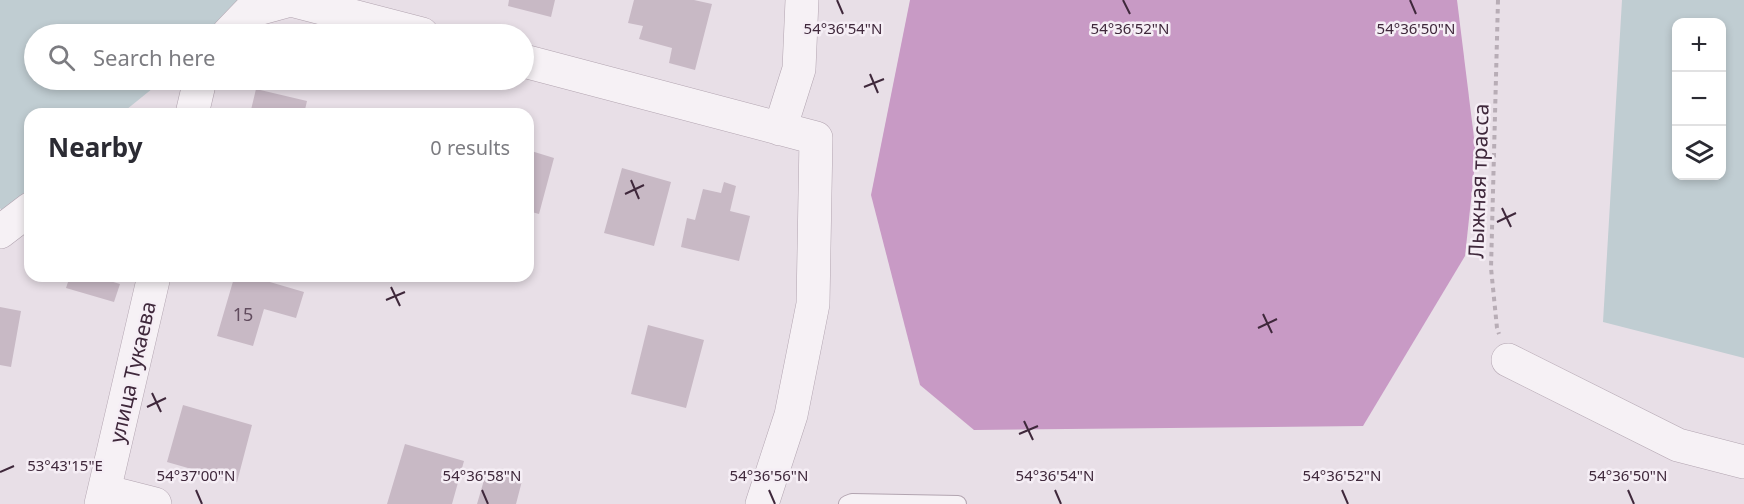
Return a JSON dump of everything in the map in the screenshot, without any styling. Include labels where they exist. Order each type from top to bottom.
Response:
[{"type":"street","points":[[238,24],[250,11],[290,0],[383,24]]},
{"type":"street","points":[[780,129],[799,69],[802,0]]},
{"type":"street","points":[[534,64],[816,138],[813,304],[791,415],[762,504]]},
{"type":"street","points":[[193,108],[198,90]]},
{"type":"street","points":[[0,232],[24,214]]},
{"type":"street","name":"улица Тукаева","points":[[102,498],[153,282]]},
{"type":"street","points":[[1508,360],[1678,445],[1744,462]]},
{"type":"street","points":[[102,498],[155,504]]},
{"type":"lane","points":[[847,504],[852,502],[958,504]]},
{"type":"path","name":"Лыжная трасса","points":[[1498,0],[1491,268],[1497,328],[1508,360]]},
{"type":"shaded area","points":[[0,0],[261,0],[231,24],[24,24],[24,90],[151,90],[128,108],[24,108],[24,193],[2,211],[0,208]]},
{"type":"shaded area","points":[[910,0],[1457,0],[1476,154],[1465,256],[1363,426],[974,430],[920,385],[871,195]]},
{"type":"shaded area","points":[[1622,0],[1744,0],[1744,358],[1603,322]]},
{"type":"building","points":[[509,0],[555,0],[551,17],[508,6]]},
{"type":"building","points":[[634,0],[694,0],[712,4],[695,70],[669,63],[672,48],[639,39],[643,26],[628,23]]},
{"type":"building","points":[[256,90],[307,101],[305,108],[251,108]]},
{"type":"building","points":[[534,152],[554,158],[539,214],[534,213]]},
{"type":"building","points":[[622,168],[671,182],[654,246],[604,233]]},
{"type":"building","points":[[724,182],[736,186],[730,211],[750,216],[739,261],[681,247],[687,218],[695,220],[703,189],[721,193]]},
{"type":"building","points":[[68,282],[120,284],[114,302],[66,288]]},
{"type":"building","points":[[233,282],[270,282],[304,292],[296,318],[264,309],[253,346],[217,336]]},
{"type":"building","points":[[0,307],[21,311],[11,367],[0,365]]},
{"type":"building","points":[[648,325],[704,340],[686,408],[631,394]]},
{"type":"building","points":[[183,405],[252,425],[237,482],[167,462]]},
{"type":"building","points":[[405,444],[464,461],[452,504],[387,504]]},
{"type":"building","points":[[487,470],[522,481],[516,504],[477,504]]}]
